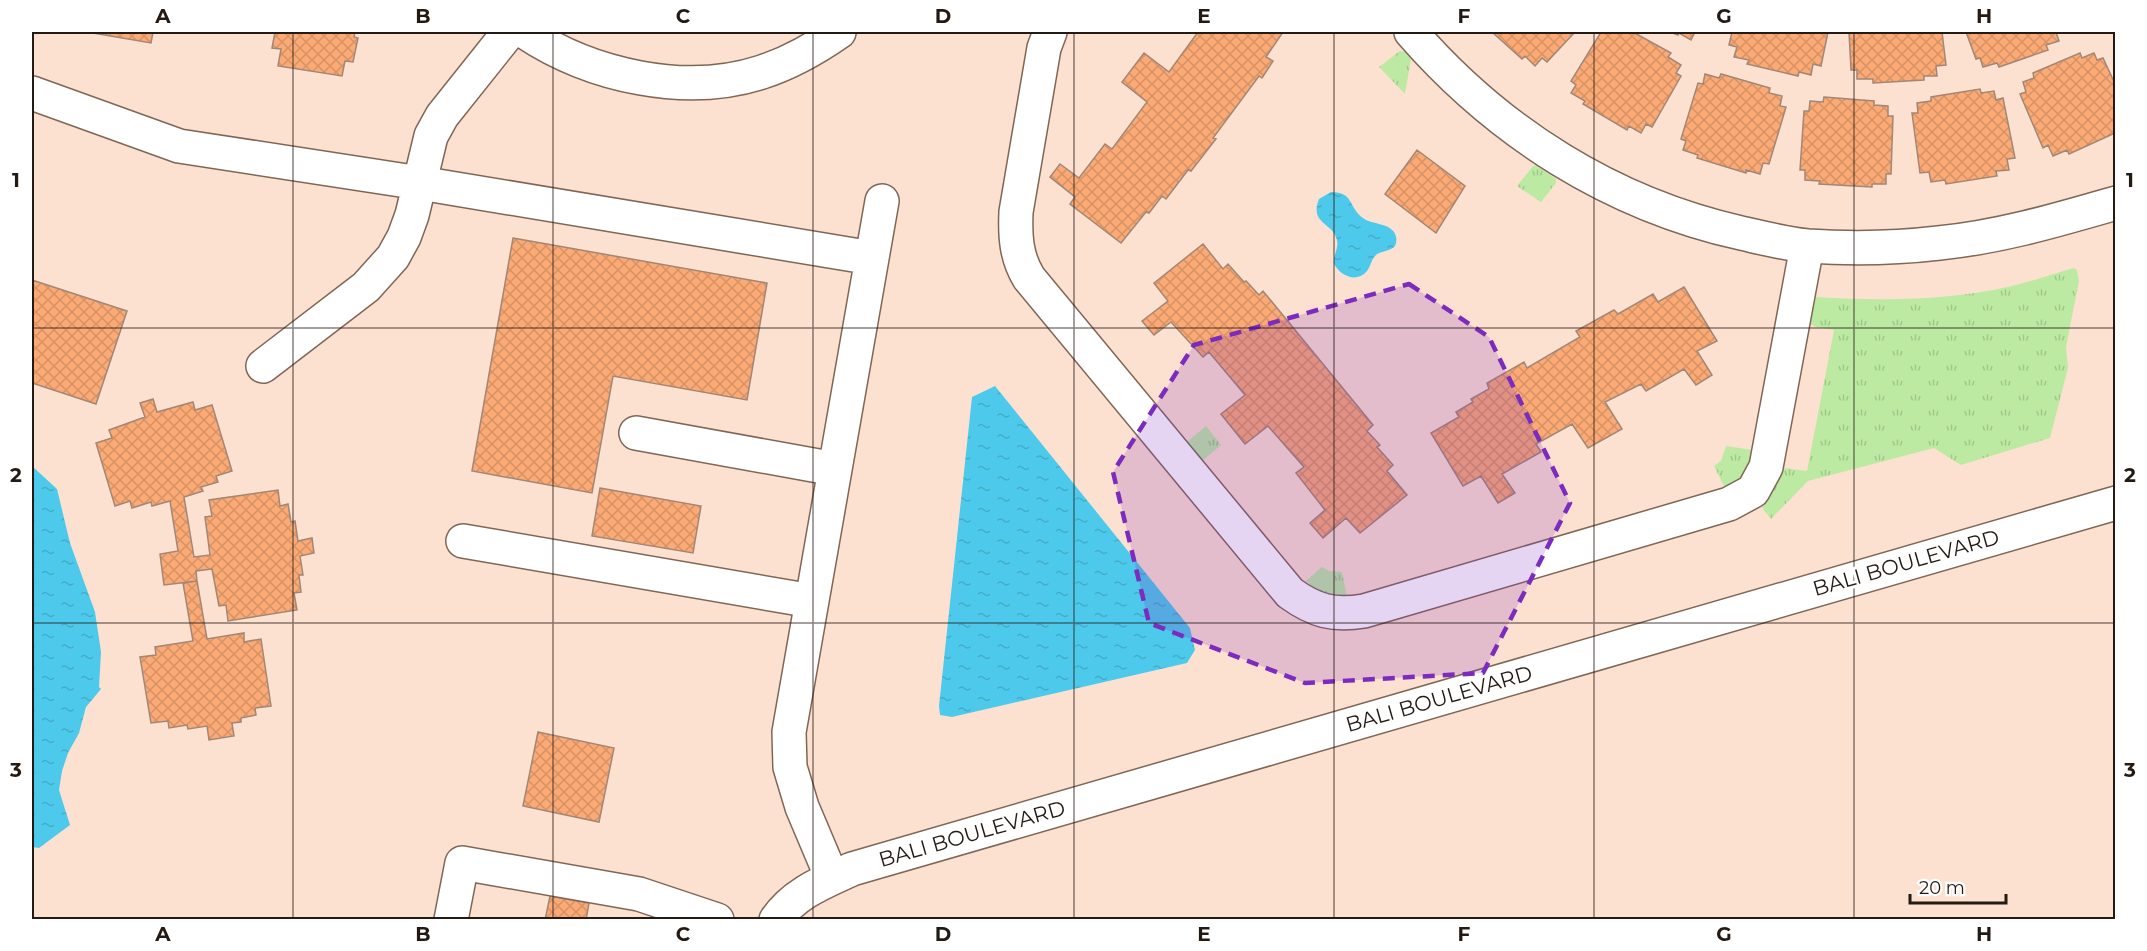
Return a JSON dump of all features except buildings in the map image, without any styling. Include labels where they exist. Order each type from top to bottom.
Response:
[{"type":"street","points":[[263,366],[366,287],[393,257],[404,237],[431,136],[442,116],[509,32]]},
{"type":"street","points":[[525,32],[542,43],[595,66],[648,80],[678,82],[734,79],[760,72],[809,51],[839,32]]},
{"type":"street","points":[[1050,32],[1044,48],[1017,212],[1015,230],[1020,264],[1029,278],[1290,592],[1305,604],[1323,611],[1345,614],[1364,611],[1729,504],[1753,491],[1766,467],[1807,246]]},
{"type":"street","points":[[1411,32],[1462,86],[1540,148],[1630,197],[1677,216],[1732,231],[1807,246],[1894,247],[1940,243],[2024,229],[2115,203]]},
{"type":"street","points":[[32,93],[179,146],[420,183],[872,258]]},
{"type":"street","points":[[832,878],[802,807],[790,767],[789,732],[882,201]]},
{"type":"street","points":[[636,433],[836,469]]},
{"type":"street","name":"BALI BOULEVARD","points":[[776,920],[784,908],[812,887],[852,869],[2115,503]]},
{"type":"street","points":[[463,541],[812,601]]},
{"type":"street","points":[[451,920],[462,863],[639,894],[717,920]]},
{"type":"highlighted area","points":[[1409,284],[1489,337],[1570,503],[1483,673],[1305,683],[1149,623],[1113,472],[1194,345]]},
{"type":"green space","points":[[1400,51],[1406,52],[1411,59],[1405,94],[1379,67]]},
{"type":"green space","points":[[1537,165],[1556,179],[1556,183],[1541,202],[1517,186],[1533,166]]},
{"type":"green space","points":[[2074,268],[2077,270],[2079,281],[2066,347],[2068,368],[2050,438],[1961,465],[1934,448],[1808,481],[1771,519],[1762,508],[1785,468],[1807,471],[1834,330],[1810,324],[1816,297],[1890,299],[1963,295],[2012,286]]},
{"type":"green space","points":[[1206,426],[1221,445],[1202,461],[1187,442]]},
{"type":"green space","points":[[1726,446],[1753,450],[1744,474],[1731,486],[1724,486],[1714,466],[1721,461]]},
{"type":"green space","points":[[1322,567],[1329,571],[1342,572],[1347,597],[1325,594],[1306,581]]},
{"type":"water","points":[[1331,192],[1347,197],[1363,218],[1391,229],[1396,236],[1395,246],[1377,254],[1367,271],[1358,277],[1340,272],[1334,264],[1337,246],[1335,234],[1317,213],[1319,199]]},
{"type":"water","points":[[995,386],[1190,628],[1195,650],[1187,663],[952,717],[940,715],[939,706],[972,397]]},
{"type":"water","points":[[32,466],[57,489],[70,543],[95,612],[101,652],[99,687],[101,689],[86,707],[79,733],[68,753],[62,771],[59,790],[70,825],[39,848],[32,847]]}]
